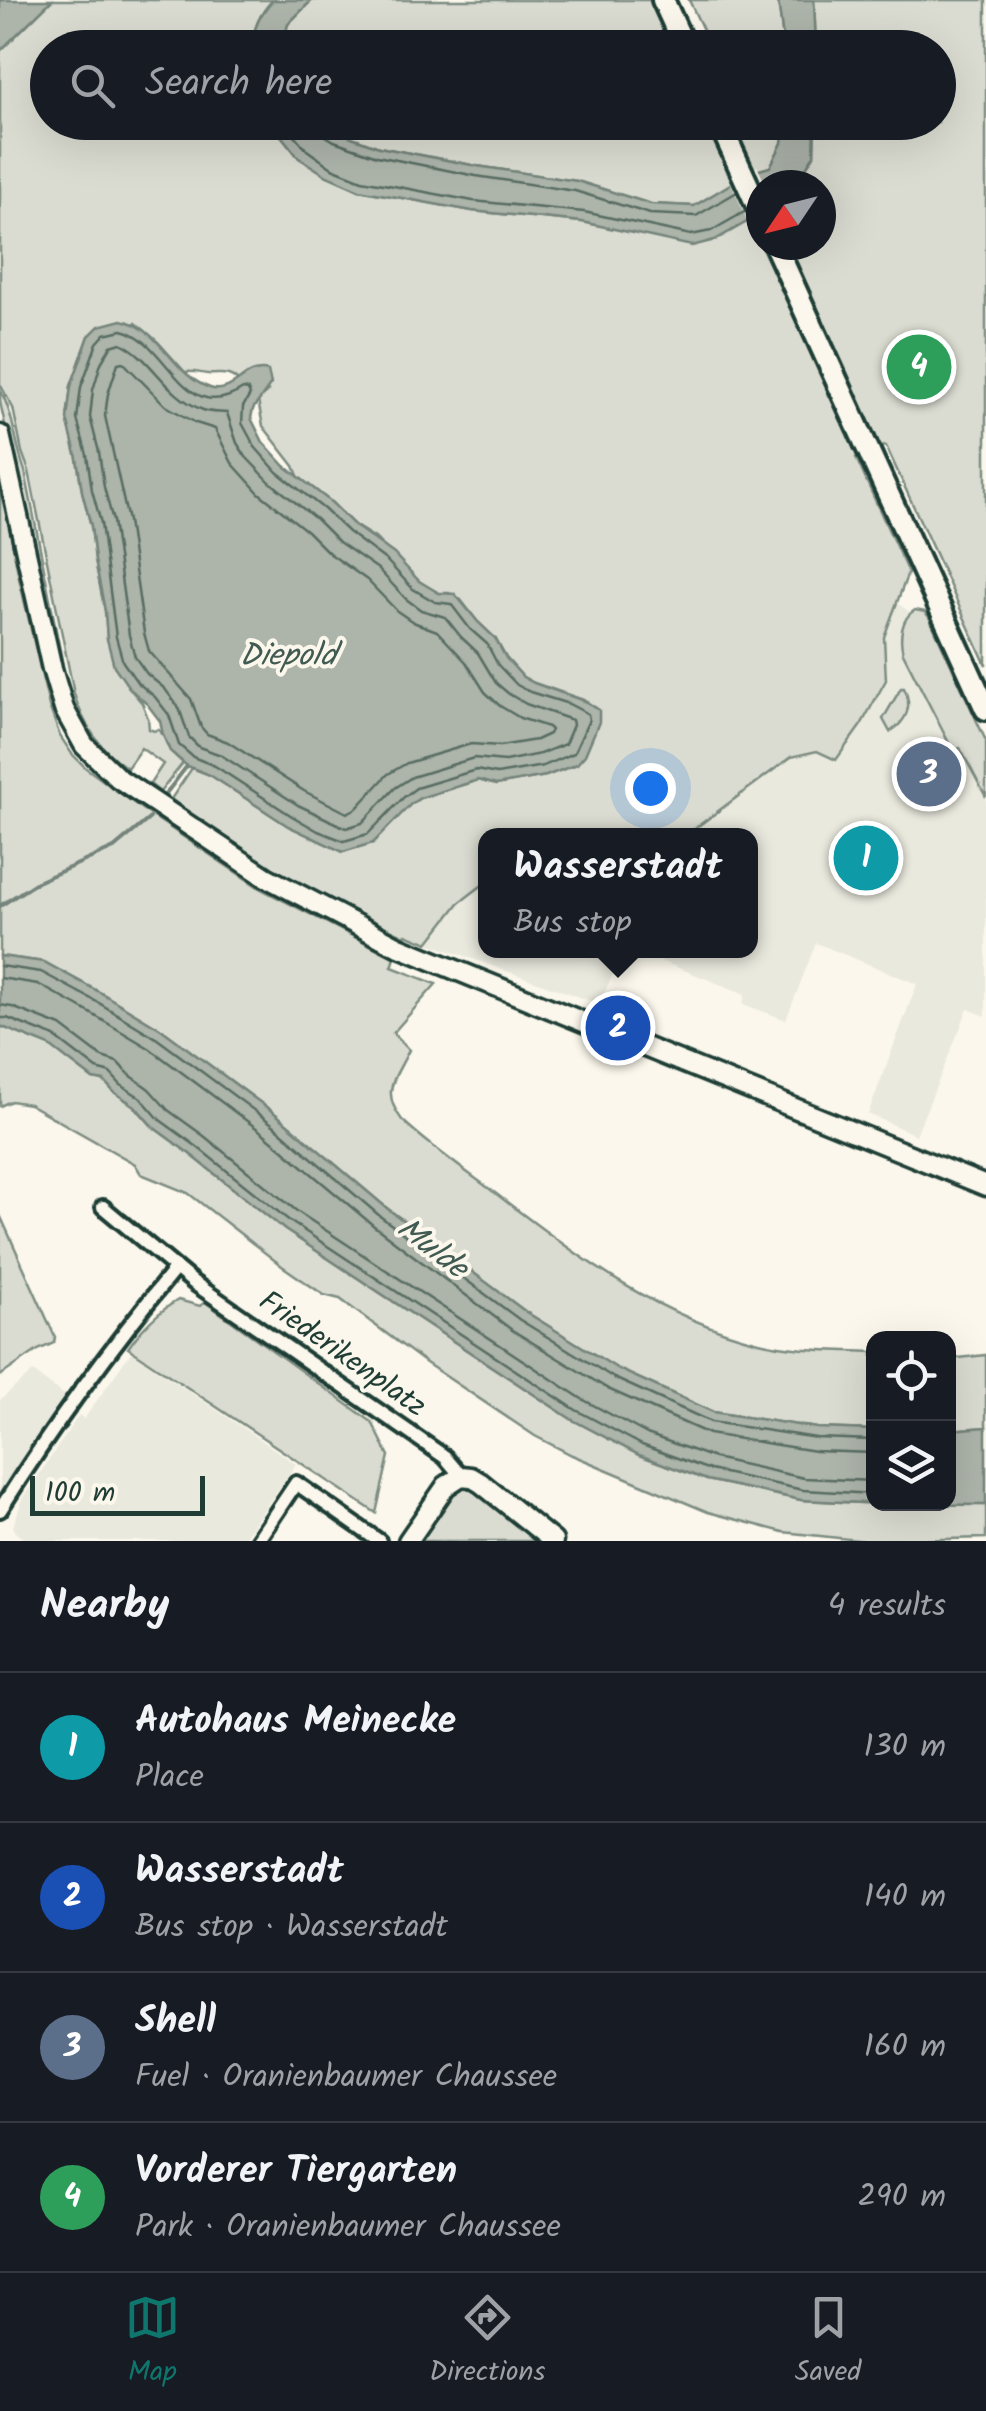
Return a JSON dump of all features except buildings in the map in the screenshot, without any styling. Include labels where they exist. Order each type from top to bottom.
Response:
[{"type":"main road","points":[[664,0],[677,30]]},
{"type":"main road","points":[[727,140],[746,181]]},
{"type":"main road","points":[[782,260],[986,709]]},
{"type":"main road","points":[[0,434],[64,709],[84,745],[118,778],[266,877],[397,946],[986,1186]]},
{"type":"main road","points":[[408,1541],[446,1486],[461,1476]]},
{"type":"main road","name":"Friederikenplatz","points":[[461,1476],[481,1483],[553,1541]]},
{"type":"street","name":"Friederikenplatz","points":[[103,1206],[175,1269],[446,1458],[461,1476]]},
{"type":"street","points":[[0,1510],[57,1424],[175,1269]]},
{"type":"street","points":[[257,1541],[296,1483],[379,1541]]},
{"type":"shaded area","points":[[52,0],[273,0],[255,30],[30,30],[30,140],[285,140],[299,158],[359,190],[472,211],[582,222],[746,215],[746,260],[836,260],[836,170],[804,170],[814,155],[814,140],[956,140],[956,30],[815,30],[814,0],[986,0],[986,665],[886,446],[856,458],[908,573],[884,637],[886,680],[836,760],[817,751],[791,757],[695,828],[478,828],[478,888],[459,903],[428,943],[405,936],[313,891],[255,858],[171,799],[192,768],[210,775],[288,826],[343,852],[373,843],[420,798],[479,780],[496,785],[546,776],[577,764],[587,701],[523,677],[461,600],[419,581],[375,538],[299,478],[263,426],[258,401],[268,391],[247,374],[238,381],[228,375],[185,372],[136,323],[89,336],[71,386],[67,419],[91,526],[107,639],[130,689],[142,703],[149,729],[158,729],[170,751],[183,763],[160,792],[150,784],[163,764],[141,748],[127,768],[94,736],[74,694],[29,471],[13,408],[0,384],[0,51]]},
{"type":"shaded area","points":[[312,0],[650,0],[664,30],[286,30]]},
{"type":"shaded area","points":[[689,0],[778,0],[782,30],[703,30]]},
{"type":"shaded area","points":[[360,140],[782,140],[770,167],[746,170],[746,175],[694,206],[651,204],[577,181],[477,166]]},
{"type":"shaded area","points":[[0,390],[25,471],[75,712],[65,696]]},
{"type":"shaded area","points":[[0,479],[49,706],[60,736],[72,754],[142,809],[261,889],[395,958],[392,967],[436,984],[393,1033],[409,1050],[391,1093],[402,1120],[559,1241],[653,1301],[722,1331],[759,1342],[801,1349],[866,1352],[866,1430],[817,1428],[713,1412],[618,1369],[526,1312],[388,1209],[277,1115],[161,1029],[44,962],[0,956]]},
{"type":"shaded area","points":[[897,603],[910,612],[921,610],[929,617],[986,741],[986,1016],[968,1009],[916,1135],[868,1114],[917,984],[816,943],[786,1020],[743,1004],[745,994],[653,958],[758,958],[758,828],[695,828],[791,756],[817,751],[884,684],[887,669],[883,643]]},
{"type":"shaded area","points":[[915,610],[929,617],[986,741],[986,797],[960,748],[953,751],[903,653],[902,629]]},
{"type":"shaded area","points":[[901,688],[907,695],[907,713],[890,732],[883,719]]},
{"type":"shaded area","points":[[478,888],[478,958],[621,958],[599,1004],[428,943],[459,903]]},
{"type":"shaded area","points":[[0,1026],[50,1046],[93,1079],[104,1081],[153,1127],[285,1230],[571,1419],[639,1455],[707,1480],[801,1500],[866,1503],[866,1511],[956,1511],[956,1505],[986,1505],[986,1538],[867,1541],[783,1532],[708,1512],[572,1455],[535,1436],[426,1363],[340,1299],[324,1295],[188,1193],[141,1174],[135,1164],[29,1104],[11,1101],[0,1106]]},
{"type":"shaded area","points":[[0,1215],[55,1337],[54,1343],[0,1376]]},
{"type":"shaded area","points":[[178,1300],[200,1306],[205,1302],[372,1422],[389,1456],[376,1513],[128,1348],[150,1321]]},
{"type":"shaded area","points":[[131,1352],[296,1464],[242,1541],[27,1541],[16,1533],[13,1526],[22,1500],[79,1415],[84,1419]]},
{"type":"shaded area","points":[[986,1355],[986,1427],[956,1429],[956,1358]]},
{"type":"shaded area","points":[[33,1372],[70,1399],[27,1455],[0,1501],[0,1400]]},
{"type":"shaded area","points":[[467,1485],[542,1541],[414,1541],[443,1499]]},
{"type":"water","points":[[0,0],[52,0],[0,51]]},
{"type":"water","points":[[273,0],[312,0],[286,30],[255,30]]},
{"type":"water","points":[[778,0],[814,0],[815,30],[782,30]]},
{"type":"water","points":[[285,140],[360,140],[477,166],[577,181],[651,204],[694,206],[746,175],[746,222],[715,240],[692,246],[582,222],[472,211],[359,190],[299,158]]},
{"type":"water","points":[[782,140],[814,140],[814,155],[804,170],[760,170],[770,167]]},
{"type":"water","name":"Diepold","points":[[122,320],[147,332],[186,373],[210,388],[226,388],[252,372],[268,371],[271,384],[251,418],[263,442],[285,466],[394,554],[419,581],[439,593],[455,594],[495,638],[523,677],[599,710],[599,722],[577,764],[546,776],[496,785],[478,780],[420,798],[373,843],[343,852],[288,826],[210,775],[187,766],[170,751],[160,721],[114,666],[91,526],[67,419],[71,386],[89,336],[99,326]]},
{"type":"water","name":"Mulde","points":[[0,956],[44,962],[103,994],[161,1029],[277,1115],[388,1209],[526,1312],[618,1369],[713,1412],[817,1428],[866,1430],[866,1504],[801,1500],[707,1480],[639,1455],[571,1419],[285,1230],[153,1127],[104,1081],[93,1079],[50,1046],[0,1026]]},
{"type":"water","points":[[986,1427],[986,1505],[956,1505],[956,1429]]},
{"type":"pier","points":[[746,171],[746,217],[729,179]]},
{"type":"waterway","points":[[164,796],[187,766]]},
{"type":"waterway","points":[[0,906],[37,882],[114,848],[150,818]]},
{"type":"place","name":"Vorderer Tiergarten","points":[[919,367]]},
{"type":"place","name":"Shell","points":[[929,774]]},
{"type":"place","name":"Autohaus Meinecke","points":[[866,858]]},
{"type":"place","name":"Wasserstadt","points":[[618,1028]]}]
